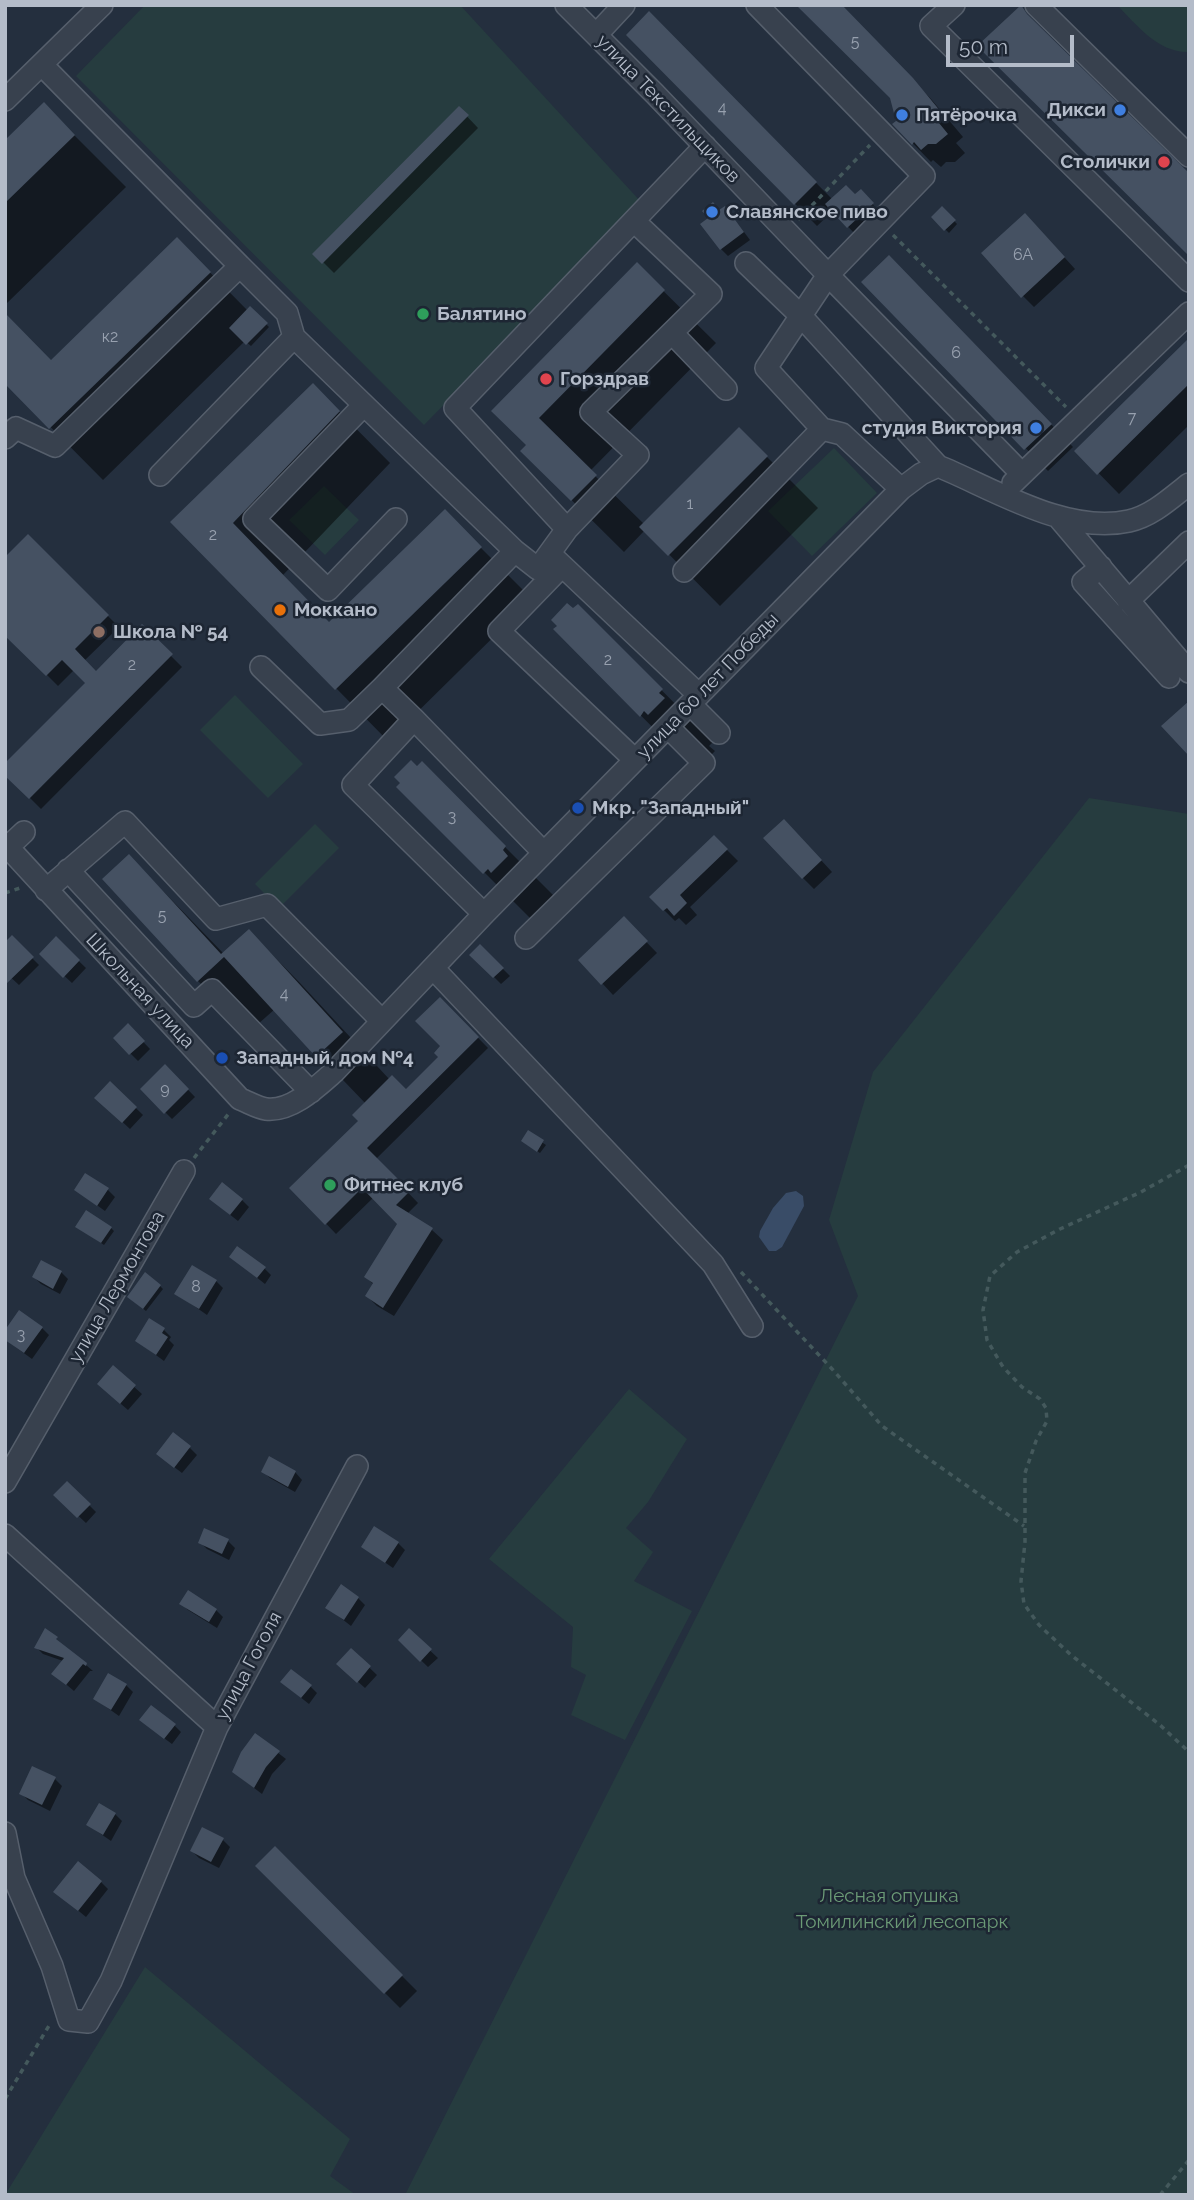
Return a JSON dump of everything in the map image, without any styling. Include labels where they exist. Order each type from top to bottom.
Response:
[{"type":"street","points":[[5,100],[102,5]]},
{"type":"street","name":"улица Текстильщиков","points":[[566,5],[1022,474]]},
{"type":"street","points":[[596,35],[624,5]]},
{"type":"street","points":[[757,5],[924,176],[828,275],[766,369],[822,429],[842,435],[901,489]]},
{"type":"street","points":[[954,5],[931,26],[1189,281]]},
{"type":"street","points":[[1036,5],[1189,156]]},
{"type":"street","points":[[41,65],[287,313],[294,337],[515,551],[538,569],[556,560]]},
{"type":"street","points":[[566,529],[455,408],[705,146]]},
{"type":"street","points":[[634,221],[711,294],[592,412],[638,455],[566,529],[556,560],[499,631],[635,760]]},
{"type":"street","points":[[746,263],[801,316],[938,466],[1058,517],[1095,523],[1129,521],[1159,508],[1189,484]]},
{"type":"street","points":[[9,428],[55,446],[240,266]]},
{"type":"street","points":[[1002,494],[1189,313]]},
{"type":"street","points":[[671,333],[726,390]]},
{"type":"street","points":[[160,475],[294,337]]},
{"type":"street","points":[[364,405],[254,519],[328,590],[396,519]]},
{"type":"street","points":[[684,571],[822,429]]},
{"type":"street","name":"улица 60 лет Победы","points":[[240,1099],[268,1109],[290,1104],[311,1092],[901,489],[921,474],[938,466]]},
{"type":"street","points":[[1058,517],[1128,601],[1179,674]]},
{"type":"street","points":[[1128,601],[1189,542]]},
{"type":"street","points":[[261,667],[320,724],[349,720],[515,551]]},
{"type":"street","points":[[556,560],[695,700],[719,733]]},
{"type":"street","points":[[1101,567],[1083,582],[1179,674]]},
{"type":"street","points":[[382,688],[544,853]]},
{"type":"street","points":[[414,719],[353,785],[484,915]]},
{"type":"street","points":[[526,938],[704,763],[668,727]]},
{"type":"street","points":[[46,890],[125,821],[216,919],[267,905],[382,1021]]},
{"type":"street","points":[[7,846],[24,832]]},
{"type":"street","name":"Школьная улица","points":[[7,846],[240,1099]]},
{"type":"street","points":[[68,870],[194,1006],[212,990],[311,1092]]},
{"type":"street","points":[[433,968],[713,1264],[752,1326]]},
{"type":"street","name":"улица Лермонтова","points":[[5,1482],[184,1171]]},
{"type":"street","name":"улица Гоголя","points":[[5,1535],[216,1727],[357,1466]]},
{"type":"street","points":[[5,1833],[14,1878],[52,1966],[69,2020],[88,2022],[111,1982],[216,1727]]},
{"type":"path","points":[[787,232],[882,132]]},
{"type":"path","points":[[879,221],[1079,419]]},
{"type":"path","points":[[184,1171],[240,1099]]},
{"type":"path","points":[[1189,1165],[1141,1192],[1017,1252],[990,1276],[983,1310],[987,1340],[1003,1367],[1022,1387],[1040,1399],[1046,1408],[1047,1421],[1036,1441],[1025,1473],[1021,1581],[1024,1604],[1039,1625],[1072,1655],[1160,1725],[1189,1752]]},
{"type":"path","points":[[713,1264],[727,1256],[882,1426],[1024,1527]]},
{"type":"path","points":[[5,2099],[63,2001]]},
{"type":"path","points":[[1160,2195],[1189,2160]]},
{"type":"green space","name":"Балятино","points":[[145,5],[460,5],[642,203],[424,425],[76,76]]},
{"type":"green space","points":[[1117,5],[1189,5],[1189,52],[1167,48],[1158,43]]},
{"type":"green space","points":[[834,448],[877,493],[812,556],[768,511]]},
{"type":"green space","points":[[324,486],[359,520],[325,555],[289,520]]},
{"type":"green space","points":[[235,695],[303,764],[268,798],[200,730]]},
{"type":"green space","name":"Лесная опушка","points":[[1089,798],[1189,814],[1189,2195],[405,2195],[858,1296],[829,1220],[873,1072]]},
{"type":"green space","points":[[315,824],[339,848],[279,908],[255,884]]},
{"type":"green space","points":[[629,1389],[687,1439],[648,1502],[626,1528],[653,1552],[634,1581],[692,1611],[625,1740],[571,1715],[586,1675],[571,1667],[573,1627],[489,1559]]},
{"type":"green space","points":[[145,1967],[350,2139],[330,2176],[356,2195],[5,2195]]},
{"type":"water","points":[[796,1191],[803,1196],[804,1206],[782,1247],[769,1251],[759,1237],[760,1231],[773,1208],[786,1193]]},
{"type":"building","points":[[796,5],[842,5],[913,78],[946,118],[939,123],[948,134],[936,144],[928,144],[921,150],[914,142],[912,145],[892,124],[896,121],[890,98]]},
{"type":"building","points":[[1021,5],[1027,14],[1189,173],[1189,256],[977,46]]},
{"type":"building","points":[[649,11],[817,182],[794,205],[626,35]]},
{"type":"building","points":[[44,102],[75,135],[5,203],[5,140]]},
{"type":"building","points":[[459,106],[469,115],[322,264],[312,254]]},
{"type":"building","points":[[846,185],[855,194],[861,189],[874,203],[847,228],[825,204]]},
{"type":"building","points":[[713,202],[719,210],[725,206],[744,232],[720,250],[700,224],[708,218],[702,211]]},
{"type":"building","points":[[942,206],[956,220],[944,231],[931,217]]},
{"type":"building","points":[[1025,213],[1065,257],[1021,298],[981,253]]},
{"type":"building","points":[[177,237],[211,272],[49,429],[5,384],[5,313],[51,360]]},
{"type":"building","points":[[889,255],[1052,424],[1024,450],[861,282]]},
{"type":"building","points":[[637,262],[665,290],[539,418],[597,475],[571,501],[520,451],[526,445],[491,411]]},
{"type":"building","points":[[250,306],[268,323],[246,345],[229,328]]},
{"type":"building","points":[[1189,338],[1189,384],[1097,475],[1074,451]]},
{"type":"building","points":[[313,383],[340,411],[233,523],[329,622],[445,509],[482,547],[335,690],[170,522]]},
{"type":"building","points":[[739,427],[768,456],[668,556],[639,527]]},
{"type":"building","points":[[28,534],[109,615],[75,649],[96,671],[142,624],[173,654],[29,799],[5,776],[5,763],[85,683],[62,660],[46,676],[5,636],[5,557]]},
{"type":"building","points":[[567,603],[573,608],[578,604],[663,689],[659,693],[665,698],[648,715],[644,711],[640,717],[553,629],[557,626],[551,620]]},
{"type":"building","points":[[1189,701],[1189,756],[1161,726]]},
{"type":"building","points":[[411,760],[417,766],[422,761],[506,846],[503,850],[508,856],[491,873],[488,869],[483,874],[396,787],[400,783],[394,777]]},
{"type":"building","points":[[784,819],[822,860],[802,879],[763,838]]},
{"type":"building","points":[[714,835],[728,849],[680,895],[687,903],[674,916],[667,908],[663,911],[649,897]]},
{"type":"building","points":[[129,854],[221,954],[249,929],[343,1032],[316,1057],[224,957],[197,982],[102,879]]},
{"type":"building","points":[[624,916],[648,941],[601,985],[578,960]]},
{"type":"building","points":[[12,935],[34,957],[5,985],[5,942]]},
{"type":"building","points":[[56,936],[80,960],[63,978],[39,954]]},
{"type":"building","points":[[480,944],[504,968],[493,978],[469,955]]},
{"type":"building","points":[[440,997],[479,1037],[367,1148],[410,1191],[396,1205],[433,1228],[383,1308],[365,1296],[373,1283],[364,1277],[397,1224],[362,1188],[325,1225],[289,1188],[358,1121],[352,1115],[392,1075],[406,1089],[438,1057],[434,1053],[440,1046],[415,1021]]},
{"type":"building","points":[[128,1023],[145,1041],[129,1055],[113,1038]]},
{"type":"building","points":[[165,1064],[189,1089],[164,1114],[140,1089]]},
{"type":"building","points":[[110,1081],[137,1107],[122,1123],[94,1098]]},
{"type":"building","points":[[528,1130],[544,1140],[537,1152],[521,1141]]},
{"type":"building","points":[[85,1173],[109,1188],[97,1206],[74,1190]]},
{"type":"building","points":[[222,1182],[243,1199],[230,1215],[209,1199]]},
{"type":"building","points":[[86,1210],[112,1227],[101,1243],[75,1227]]},
{"type":"building","points":[[237,1246],[266,1267],[257,1278],[229,1257]]},
{"type":"building","points":[[41,1260],[62,1271],[53,1289],[32,1277]]},
{"type":"building","points":[[192,1265],[217,1280],[199,1309],[174,1294]]},
{"type":"building","points":[[145,1272],[161,1285],[143,1309],[127,1297]]},
{"type":"building","points":[[19,1310],[43,1327],[24,1353],[5,1340],[5,1330]]},
{"type":"building","points":[[149,1318],[165,1328],[162,1333],[168,1337],[156,1355],[135,1341]]},
{"type":"building","points":[[113,1365],[136,1385],[120,1404],[97,1384]]},
{"type":"building","points":[[173,1432],[191,1446],[174,1468],[156,1454]]},
{"type":"building","points":[[269,1456],[296,1471],[288,1487],[261,1472]]},
{"type":"building","points":[[67,1481],[91,1504],[77,1518],[53,1495]]},
{"type":"building","points":[[374,1526],[399,1542],[385,1563],[361,1547]]},
{"type":"building","points":[[204,1528],[229,1539],[222,1554],[198,1543]]},
{"type":"building","points":[[341,1584],[359,1597],[344,1620],[325,1608]]},
{"type":"building","points":[[188,1590],[217,1609],[209,1622],[179,1604]]},
{"type":"building","points":[[45,1628],[87,1663],[86,1666],[83,1664],[66,1685],[51,1674],[64,1658],[34,1648]]},
{"type":"building","points":[[409,1628],[432,1649],[420,1662],[398,1640]]},
{"type":"building","points":[[351,1648],[371,1666],[357,1683],[336,1664]]},
{"type":"building","points":[[291,1669],[312,1685],[301,1698],[280,1682]]},
{"type":"building","points":[[108,1673],[127,1684],[111,1710],[93,1699]]},
{"type":"building","points":[[151,1705],[176,1724],[164,1739],[139,1720]]},
{"type":"building","points":[[255,1733],[280,1751],[266,1767],[254,1788],[232,1772],[241,1752]]},
{"type":"building","points":[[32,1766],[56,1777],[42,1805],[19,1794]]},
{"type":"building","points":[[99,1803],[116,1813],[103,1835],[86,1825]]},
{"type":"building","points":[[202,1827],[224,1838],[211,1862],[190,1851]]},
{"type":"building","points":[[275,1846],[403,1975],[384,1994],[255,1866]]},
{"type":"building","points":[[78,1861],[102,1881],[78,1911],[53,1892]]},
{"type":"place","name":"Дикси","points":[[1120,110]]},
{"type":"place","name":"Пятёрочка","points":[[902,115]]},
{"type":"place","name":"Столички","points":[[1164,162]]},
{"type":"place","name":"Славянское пиво","points":[[712,212]]},
{"type":"place","name":"Балятино","points":[[423,314]]},
{"type":"place","name":"Горздрав","points":[[546,379]]},
{"type":"place","name":"студия Виктория","points":[[1036,428]]},
{"type":"place","name":"Моккано","points":[[280,610]]},
{"type":"place","name":"Школа № 54","points":[[99,632]]},
{"type":"place","name":"Мкр. \"Западный\"","points":[[578,808]]},
{"type":"place","name":"Западный, дом №4","points":[[222,1058]]},
{"type":"place","name":"Фитнес клуб","points":[[330,1185]]},
{"type":"park label","name":"Томилинский лесопарк","points":[[902,1922]]}]
